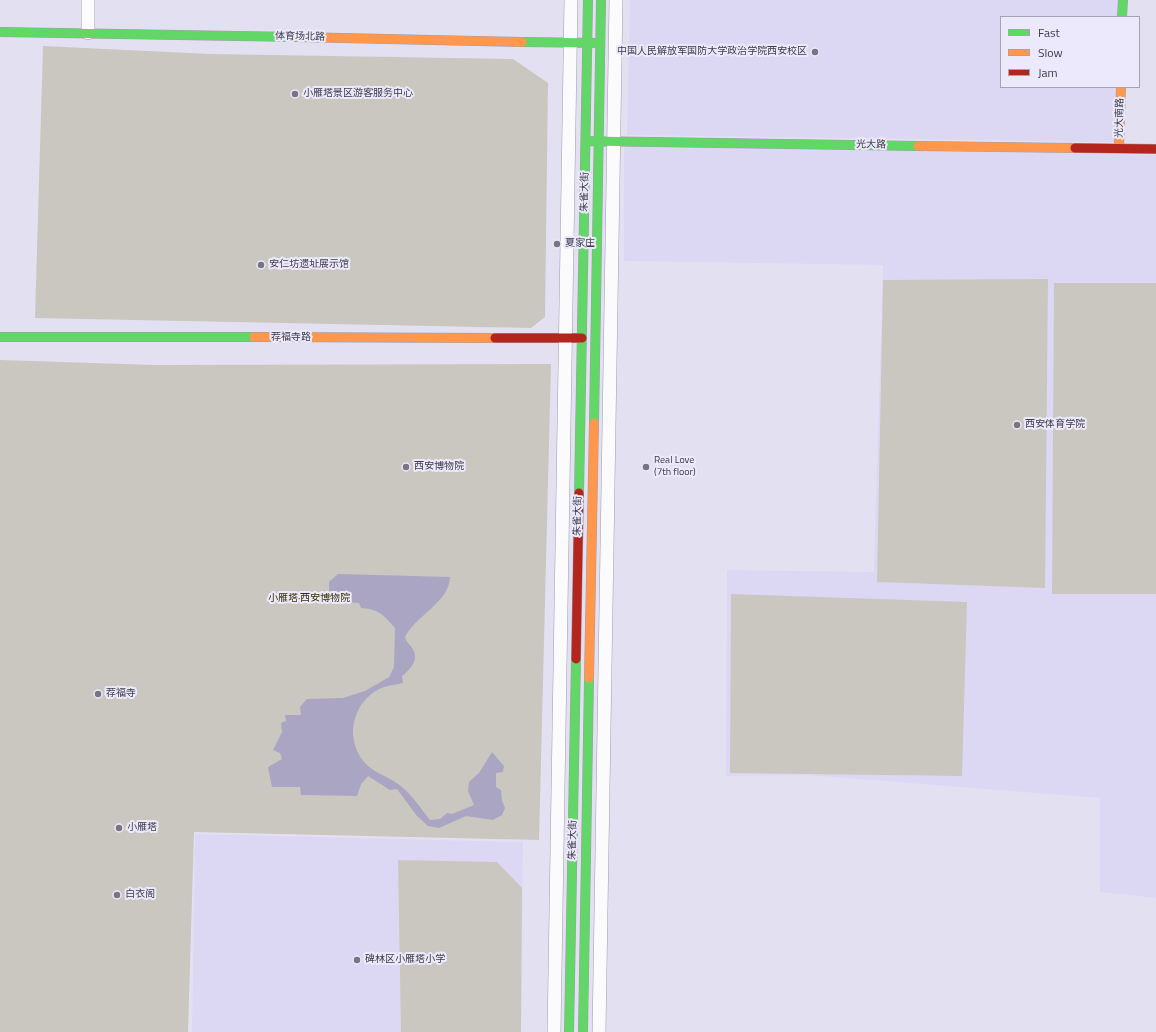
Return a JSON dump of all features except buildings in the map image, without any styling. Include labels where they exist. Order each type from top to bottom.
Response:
[{"type":"main road","name":"朱雀大街","points":[[569,1032],[588,0]]},
{"type":"main road","name":"朱雀大街","points":[[583,1032],[601,0]]},
{"type":"main road","points":[[1122,16],[1123,0]]},
{"type":"main road","name":"体育场北路","points":[[0,32],[600,43]]},
{"type":"main road","name":"光大南路","points":[[1119,148],[1121,88]]},
{"type":"main road","name":"光大路","points":[[586,141],[1156,149]]},
{"type":"main road","name":"荐福寺路","points":[[0,337],[582,338]]},
{"type":"street","points":[[88,0],[88,33]]},
{"type":"street","points":[[554,1032],[571,0]]},
{"type":"street","points":[[599,1032],[616,0]]},
{"type":"shaded area","name":"中国人民解放军国防大学政治学院西安校区","points":[[630,0],[1118,0],[1118,16],[1000,16],[1000,88],[1117,88],[1116,142],[627,135]]},
{"type":"shaded area","name":"西安体育学院","points":[[624,145],[1156,155],[1156,898],[1100,892],[1100,798],[808,775],[726,776],[727,570],[874,572],[883,265],[624,261]]},
{"type":"shaded area","points":[[338,574],[450,577],[448,586],[438,602],[410,629],[405,637],[414,652],[415,660],[411,667],[402,676],[403,683],[377,690],[366,699],[360,707],[356,715],[354,725],[353,734],[355,744],[358,753],[364,762],[378,773],[402,787],[413,798],[430,820],[440,819],[447,813],[452,814],[474,805],[468,791],[469,782],[479,773],[492,752],[504,766],[503,772],[496,773],[496,787],[501,790],[502,801],[505,808],[502,815],[493,820],[466,816],[439,828],[428,826],[417,816],[397,789],[390,790],[368,776],[361,784],[357,796],[301,795],[300,787],[272,787],[268,767],[282,759],[280,753],[273,750],[282,732],[281,723],[286,721],[285,715],[301,715],[300,707],[307,699],[343,698],[365,691],[389,677],[394,667],[395,628],[376,611],[361,608],[359,603],[348,602],[340,592],[329,591],[329,582]]},
{"type":"shaded area","name":"碑林区小雁塔小学","points":[[195,834],[523,842],[521,1032],[192,1032]]},
{"type":"green space","points":[[43,46],[210,54],[513,59],[548,83],[545,317],[531,328],[35,318]]},
{"type":"green space","points":[[1048,279],[1045,588],[877,582],[883,280]]},
{"type":"green space","points":[[1054,283],[1156,283],[1156,594],[1052,594]]},
{"type":"green space","name":"小雁塔·西安博物院","points":[[0,360],[156,365],[551,364],[539,840],[194,832],[188,1032],[0,1032]]},
{"type":"green space","points":[[731,594],[967,602],[962,776],[730,773]]},
{"type":"green space","points":[[398,860],[497,862],[522,888],[521,1032],[401,1032]]},
{"type":"traffic: fast","points":[[579,493],[588,0]]},
{"type":"traffic: fast","points":[[594,423],[601,0]]},
{"type":"traffic: fast","points":[[1122,16],[1123,0]]},
{"type":"traffic: fast","points":[[0,32],[297,37]]},
{"type":"traffic: fast","points":[[522,42],[599,43]]},
{"type":"traffic: fast","points":[[587,141],[918,146]]},
{"type":"traffic: fast","points":[[0,337],[254,337]]},
{"type":"traffic: fast","points":[[569,1032],[576,659]]},
{"type":"traffic: fast","points":[[583,1032],[589,678]]},
{"type":"traffic: slow","points":[[297,37],[522,42]]},
{"type":"traffic: slow","points":[[1119,148],[1121,88]]},
{"type":"traffic: slow","points":[[918,146],[1075,148]]},
{"type":"traffic: slow","points":[[254,337],[495,338]]},
{"type":"traffic: slow","points":[[589,678],[594,423]]},
{"type":"traffic: jam","points":[[1075,148],[1156,149]]},
{"type":"traffic: jam","points":[[495,338],[582,338]]},
{"type":"traffic: jam","points":[[576,659],[579,493]]},
{"type":"place","name":"中国人民解放军国防大学政治学院西安校区","points":[[815,52]]},
{"type":"place","name":"小雁塔景区游客服务中心","points":[[295,94]]},
{"type":"place","name":"夏家庄","points":[[557,244]]},
{"type":"place","name":"安仁坊遗址展示馆","points":[[261,265]]},
{"type":"place","name":"西安体育学院","points":[[1017,425]]},
{"type":"place","name":"西安博物院","points":[[406,467]]},
{"type":"place","name":"Real Love (7th floor)","points":[[646,467]]},
{"type":"place","name":"荐福寺","points":[[98,694]]},
{"type":"place","name":"小雁塔","points":[[119,828]]},
{"type":"place","name":"白衣阁","points":[[117,895]]},
{"type":"place","name":"碑林区小雁塔小学","points":[[357,960]]}]
